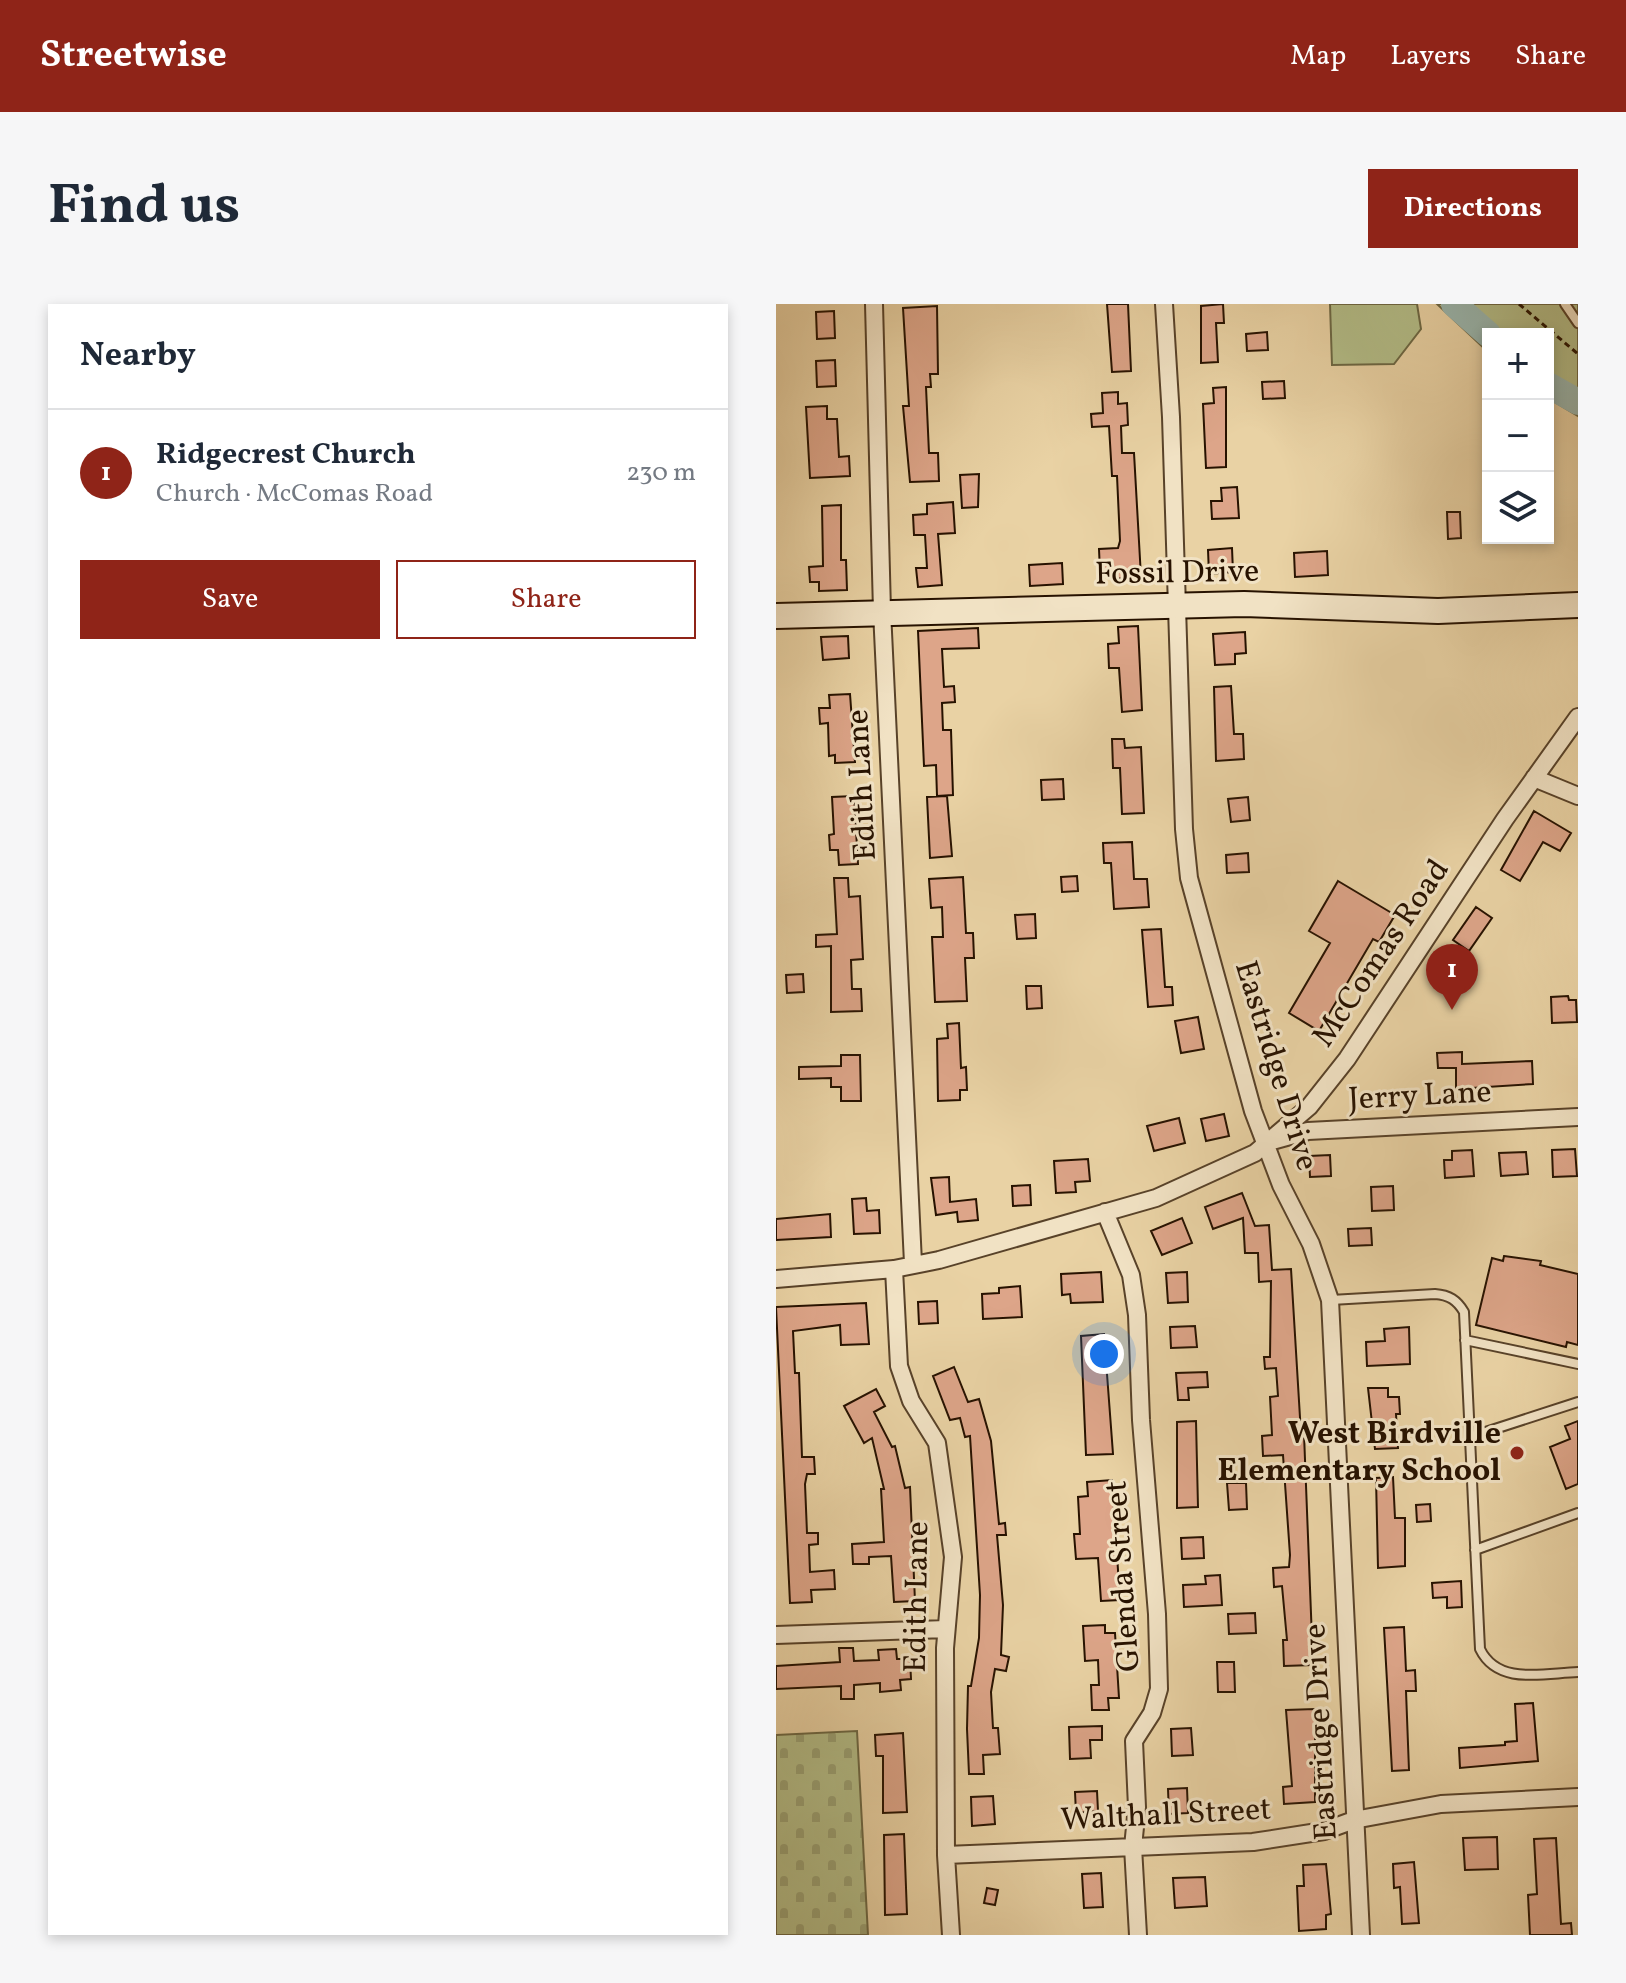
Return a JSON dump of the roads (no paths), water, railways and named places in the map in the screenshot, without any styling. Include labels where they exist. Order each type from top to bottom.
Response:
[{"type":"street","name":"Edith Lane","points":[[874,304],[882,611],[913,1263]]},
{"type":"street","name":"Eastridge Drive","points":[[1164,304],[1184,829],[1189,878],[1253,1111],[1281,1185],[1311,1244],[1330,1300],[1361,1935]]},
{"type":"street","name":"Fossil Drive","points":[[776,616],[1244,604],[1438,611],[1578,605]]},
{"type":"street","name":"McComas Road","points":[[776,1279],[894,1269],[939,1260],[1156,1198],[1255,1153],[1309,1107],[1347,1059],[1578,717]]},
{"type":"street","points":[[1534,778],[1578,796]]},
{"type":"street","name":"Jerry Lane","points":[[1267,1143],[1308,1131],[1578,1117]]},
{"type":"street","name":"Glenda Street","points":[[1105,1212],[1131,1275],[1137,1315],[1141,1420],[1157,1614],[1159,1689],[1152,1713],[1134,1741],[1137,1807],[1133,1847],[1138,1935]]},
{"type":"street","name":"Edith Lane","points":[[894,1269],[899,1366],[911,1401],[937,1443],[953,1557],[946,1629],[946,1855],[951,1935]]},
{"type":"street","points":[[776,1635],[946,1629]]},
{"type":"street","name":"Walthall Street","points":[[946,1855],[1253,1842],[1324,1831],[1354,1820],[1441,1804],[1578,1797]]},
{"type":"lane","points":[[1565,304],[1578,323]]},
{"type":"lane","points":[[1330,1300],[1444,1295],[1459,1304],[1464,1312],[1480,1649],[1492,1666],[1510,1674],[1578,1672]]},
{"type":"lane","points":[[1465,1340],[1578,1364]]},
{"type":"lane","points":[[1470,1437],[1578,1402]]},
{"type":"lane","points":[[1475,1550],[1578,1513]]},
{"type":"waterway","points":[[1454,304],[1482,329]]},
{"type":"waterway","points":[[1554,388],[1578,402]]},
{"type":"place","name":"Ridgecrest Church","points":[[1452,1010]]},
{"type":"place","name":"West Birdville Elementary School","points":[[1517,1453]]}]
